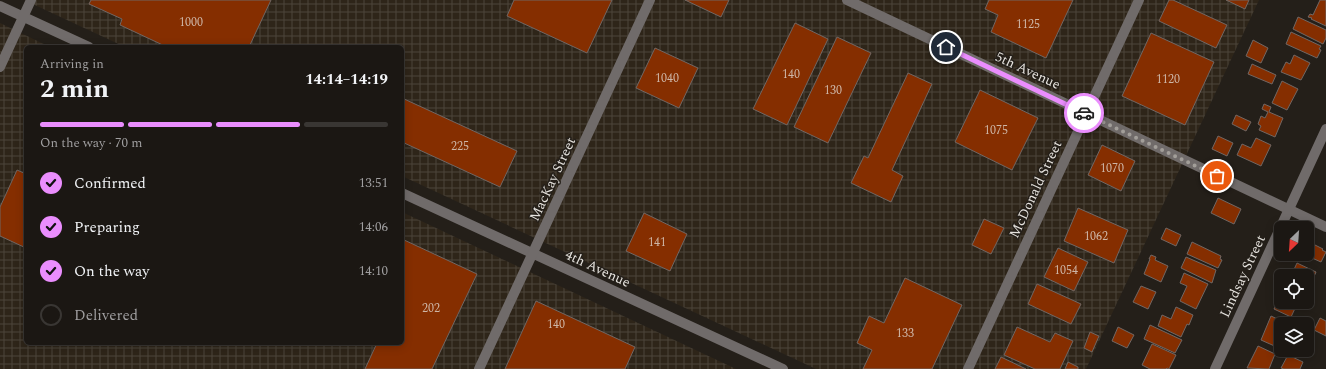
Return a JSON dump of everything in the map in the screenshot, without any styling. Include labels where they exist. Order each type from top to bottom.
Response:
[{"type":"street","points":[[0,67],[31,0]]},
{"type":"street","name":"MacKay Street","points":[[479,369],[650,0]]},
{"type":"street","name":"5th Avenue","points":[[847,0],[1326,227]]},
{"type":"street","name":"McDonald Street","points":[[968,369],[1139,0]]},
{"type":"street","points":[[0,6],[85,45]]},
{"type":"street","name":"Lindsay Street","points":[[1215,369],[1326,129]]},
{"type":"street","name":"4th Avenue","points":[[404,194],[783,369]]},
{"type":"shaded area","points":[[24,0],[1259,0],[1086,369],[816,369],[404,177],[404,45],[121,45]]},
{"type":"shaded area","points":[[0,23],[46,45],[24,45],[24,345],[404,345],[404,213],[736,369],[0,369]]},
{"type":"building","points":[[91,0],[271,0],[250,45],[163,45],[120,25],[122,19],[89,4]]},
{"type":"building","points":[[514,0],[612,0],[587,53],[507,16]]},
{"type":"building","points":[[685,0],[729,0],[721,17]]},
{"type":"building","points":[[989,0],[1073,0],[1046,58],[991,32],[998,15],[985,9]]},
{"type":"building","points":[[1169,0],[1173,0],[1227,25],[1216,48],[1159,21]]},
{"type":"building","points":[[1226,0],[1249,0],[1245,9]]},
{"type":"building","points":[[1320,0],[1326,0],[1326,26],[1308,17],[1310,14],[1313,15]]},
{"type":"building","points":[[1298,17],[1326,30],[1326,38],[1323,44],[1293,29]]},
{"type":"building","points":[[795,23],[828,39],[787,125],[753,109]]},
{"type":"building","points":[[1291,32],[1321,46],[1319,49],[1321,50],[1317,58],[1286,44]]},
{"type":"building","points":[[1151,33],[1214,62],[1185,125],[1122,96]]},
{"type":"building","points":[[837,37],[871,53],[828,143],[794,127]]},
{"type":"building","points":[[1253,40],[1268,48],[1261,63],[1246,56]]},
{"type":"building","points":[[655,48],[698,68],[679,108],[636,88]]},
{"type":"building","points":[[1294,55],[1310,63],[1301,80],[1281,72],[1286,62],[1290,64]]},
{"type":"building","points":[[1252,64],[1276,75],[1272,84],[1248,74]]},
{"type":"building","points":[[908,73],[932,84],[892,170],[903,176],[891,202],[851,183],[864,156],[868,158]]},
{"type":"building","points":[[1282,81],[1298,89],[1287,110],[1272,103]]},
{"type":"building","points":[[980,90],[1038,118],[1012,170],[955,142]]},
{"type":"building","points":[[404,99],[517,151],[500,187],[404,143]]},
{"type":"building","points":[[1264,104],[1271,107],[1269,112],[1283,118],[1275,137],[1259,130],[1261,126],[1258,124],[1261,116],[1265,118],[1268,112],[1262,109]]},
{"type":"building","points":[[1236,115],[1251,122],[1246,131],[1232,124]]},
{"type":"building","points":[[1218,136],[1233,143],[1227,156],[1212,149]]},
{"type":"building","points":[[1256,138],[1271,145],[1261,166],[1237,155],[1242,144],[1251,148]]},
{"type":"building","points":[[1102,145],[1135,161],[1121,191],[1088,175]]},
{"type":"building","points":[[17,170],[24,173],[24,247],[0,236],[0,207]]},
{"type":"building","points":[[1218,198],[1241,209],[1234,224],[1211,213]]},
{"type":"building","points":[[1078,208],[1128,230],[1114,263],[1064,241]]},
{"type":"building","points":[[644,213],[687,234],[670,271],[626,251]]},
{"type":"building","points":[[984,219],[1004,228],[991,254],[972,245]]},
{"type":"building","points":[[1166,228],[1181,235],[1176,246],[1161,239]]},
{"type":"building","points":[[404,240],[477,274],[432,369],[365,369],[376,345],[404,345]]},
{"type":"building","points":[[1192,242],[1221,256],[1220,259],[1222,260],[1218,268],[1187,254]]},
{"type":"building","points":[[1314,244],[1326,252],[1321,262],[1314,259]]},
{"type":"building","points":[[1058,248],[1088,262],[1074,291],[1044,277]]},
{"type":"building","points":[[1151,255],[1156,257],[1155,260],[1168,266],[1161,282],[1144,274]]},
{"type":"building","points":[[1186,257],[1216,270],[1212,283],[1181,268]]},
{"type":"building","points":[[1297,263],[1310,269],[1294,269]]},
{"type":"building","points":[[1184,273],[1208,284],[1196,309],[1180,301],[1187,286],[1180,283]]},
{"type":"building","points":[[905,278],[962,305],[932,369],[863,369],[872,350],[857,343],[869,316],[884,323]]},
{"type":"building","points":[[1037,284],[1081,304],[1071,324],[1028,304]]},
{"type":"building","points":[[1141,286],[1156,292],[1148,309],[1133,302]]},
{"type":"building","points":[[536,301],[635,347],[625,369],[505,369]]},
{"type":"building","points":[[1176,307],[1193,315],[1189,325],[1187,324],[1181,337],[1158,326],[1162,315],[1171,319]]},
{"type":"building","points":[[1274,309],[1295,309],[1291,317]]},
{"type":"building","points":[[1271,316],[1274,317],[1274,346],[1261,340]]},
{"type":"building","points":[[1320,318],[1326,321],[1326,336],[1314,330]]},
{"type":"building","points":[[1150,325],[1182,340],[1175,353],[1144,339]]},
{"type":"building","points":[[1017,327],[1050,342],[1055,333],[1073,341],[1060,369],[1035,369],[1004,355]]},
{"type":"building","points":[[1118,327],[1134,335],[1127,348],[1112,341]]},
{"type":"building","points":[[1090,332],[1099,336],[1092,352],[1084,348]]},
{"type":"building","points":[[1152,344],[1176,355],[1169,369],[1150,369],[1142,365]]},
{"type":"building","points":[[1258,346],[1274,354],[1269,369],[1247,368]]},
{"type":"building","points":[[1001,357],[1026,369],[995,369]]},
{"type":"building","points":[[1287,357],[1292,357],[1303,362],[1300,369],[1281,368]]},
{"type":"building","points":[[1068,362],[1078,367],[1078,369],[1065,369]]},
{"type":"way so far","points":[[1084,113],[1217,176]]},
{"type":"route","points":[[946,47],[1084,113]]}]
